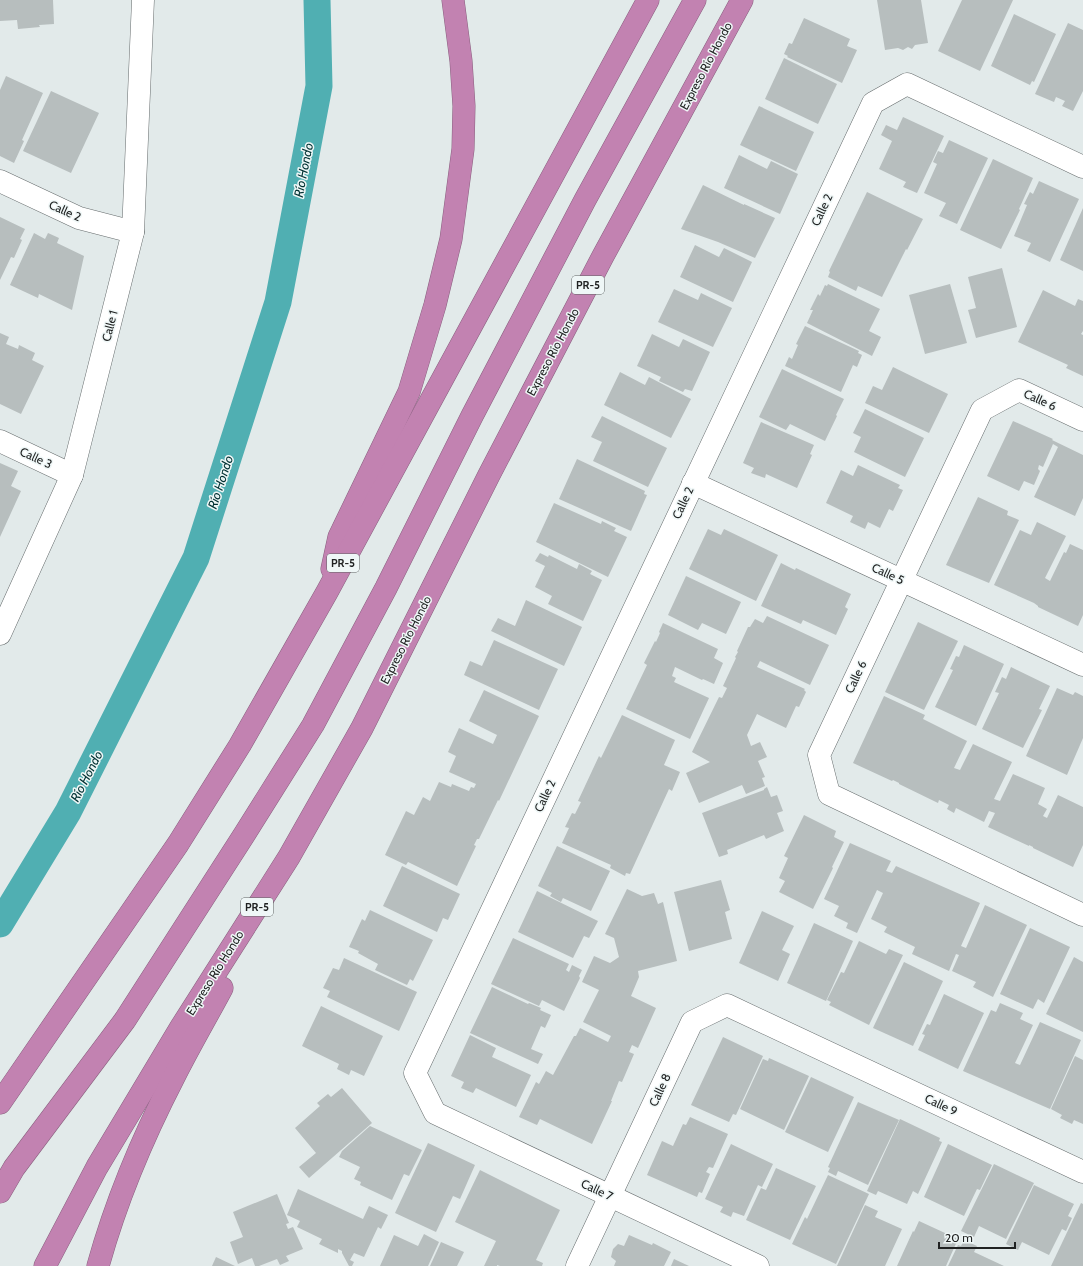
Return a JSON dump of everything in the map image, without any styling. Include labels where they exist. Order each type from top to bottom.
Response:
[{"type":"highway","points":[[327,592],[339,537],[409,392],[435,305],[451,239],[462,149],[464,106],[461,61],[453,0]]},
{"type":"highway","name":"PR-5","points":[[0,1103],[178,844],[240,745],[327,592],[648,0]]},
{"type":"highway","points":[[0,1192],[14,1168],[124,1020],[313,725],[386,588],[472,416],[585,200],[695,0]]},
{"type":"highway","name":"Expreso Río Hondo","points":[[45,1266],[97,1167],[182,1027],[290,856],[362,728],[522,412],[603,256],[742,0]]},
{"type":"highway","points":[[725,31],[758,0]]},
{"type":"highway","points":[[98,1266],[107,1233],[140,1150],[174,1078],[231,972],[271,885]]},
{"type":"street","name":"Calle 1","points":[[0,634],[72,475],[133,232],[143,0]]},
{"type":"street","name":"Calle 2","points":[[435,1114],[415,1073],[873,103],[907,84],[1083,167]]},
{"type":"street","name":"Calle 2","points":[[0,181],[79,218],[133,232]]},
{"type":"street","name":"Calle 6","points":[[1083,420],[1019,390],[982,410],[819,755],[829,794],[1083,915]]},
{"type":"street","name":"Calle 3","points":[[0,441],[72,475]]},
{"type":"street","name":"Calle 5","points":[[693,483],[1083,666]]},
{"type":"street","name":"Calle 8","points":[[577,1266],[692,1022],[727,1005],[799,1038]]},
{"type":"street","name":"Calle 9","points":[[799,1038],[1083,1172]]},
{"type":"street","name":"Calle 7","points":[[435,1114],[758,1266]]},
{"type":"building","points":[[0,0],[53,0],[54,24],[18,29],[17,20],[0,21]]},
{"type":"building","points":[[877,0],[921,0],[928,43],[915,45],[912,49],[908,47],[903,50],[898,48],[885,50]]},
{"type":"building","points":[[962,0],[1013,0],[980,71],[938,51]]},
{"type":"building","points":[[1014,14],[1056,34],[1034,82],[1032,81],[1030,85],[991,66]]},
{"type":"building","points":[[804,18],[850,39],[847,46],[857,50],[842,83],[787,57],[788,56],[784,54],[789,43],[792,44]]},
{"type":"building","points":[[1068,23],[1083,30],[1083,91],[1073,111],[1062,106],[1065,101],[1056,97],[1054,102],[1035,94]]},
{"type":"building","points":[[784,58],[837,84],[818,124],[765,99]]},
{"type":"building","points":[[6,76],[43,93],[22,140],[24,141],[14,163],[0,156],[0,90]]},
{"type":"building","points":[[51,91],[99,113],[71,173],[23,151]]},
{"type":"building","points":[[759,106],[814,132],[796,171],[740,145]]},
{"type":"building","points":[[903,117],[944,136],[917,193],[903,187],[906,182],[879,169],[892,141],[881,135],[886,125],[897,130]]},
{"type":"building","points":[[949,140],[988,158],[957,224],[939,216],[946,203],[924,193],[937,164],[933,162],[938,151],[943,153]]},
{"type":"building","points":[[739,155],[767,169],[771,161],[798,174],[780,214],[724,188]]},
{"type":"building","points":[[993,159],[1033,178],[1019,209],[1020,210],[1001,249],[960,230]]},
{"type":"building","points":[[1039,181],[1079,199],[1050,262],[1027,251],[1031,243],[1014,236],[1027,205],[1024,204],[1030,192],[1033,194]]},
{"type":"building","points":[[703,185],[775,218],[755,258],[718,242],[681,229]]},
{"type":"building","points":[[867,192],[923,219],[882,297],[858,286],[856,291],[828,277],[829,271]]},
{"type":"building","points":[[1083,208],[1083,271],[1060,260]]},
{"type":"building","points":[[0,217],[25,229],[14,258],[11,257],[0,280]]},
{"type":"building","points":[[34,233],[45,239],[48,233],[59,238],[57,243],[84,256],[72,310],[39,294],[38,298],[10,285]]},
{"type":"building","points":[[695,245],[719,257],[724,248],[752,262],[733,302],[680,277]]},
{"type":"building","points":[[1002,268],[1017,327],[976,338],[968,310],[976,308],[968,277]]},
{"type":"building","points":[[828,284],[880,309],[869,331],[881,337],[872,356],[807,323],[813,310],[810,310],[818,294],[820,296],[825,285],[827,286]]},
{"type":"building","points":[[950,284],[967,343],[925,354],[909,295]]},
{"type":"building","points":[[674,289],[698,300],[701,293],[732,308],[713,347],[658,322]]},
{"type":"building","points":[[1043,290],[1075,306],[1078,299],[1083,301],[1083,331],[1081,334],[1083,335],[1083,376],[1066,368],[1068,365],[1018,342]]},
{"type":"building","points":[[805,326],[859,351],[858,353],[862,355],[857,367],[853,365],[841,392],[785,366],[789,357],[792,359],[798,345],[796,344]]},
{"type":"building","points":[[0,333],[9,337],[6,344],[18,349],[19,345],[35,353],[32,360],[44,366],[21,414],[0,404]]},
{"type":"building","points":[[652,334],[679,347],[683,339],[710,352],[692,391],[685,389],[683,392],[659,381],[661,377],[637,366]]},
{"type":"building","points":[[893,367],[948,394],[929,433],[865,403],[873,386],[882,390]]},
{"type":"building","points":[[782,369],[844,399],[825,441],[790,424],[786,430],[759,417]]},
{"type":"building","points":[[620,372],[645,385],[649,377],[691,399],[671,438],[604,405]]},
{"type":"building","points":[[865,409],[924,438],[905,477],[854,452],[861,437],[853,433]]},
{"type":"building","points":[[602,416],[667,448],[648,487],[593,461],[602,442],[591,437]]},
{"type":"building","points":[[1013,421],[1053,439],[1052,440],[1083,455],[1083,498],[1075,516],[1034,497],[1058,447],[1053,444],[1043,467],[1039,465],[1038,469],[1040,471],[1034,485],[1024,481],[1019,491],[987,476]]},
{"type":"building","points":[[761,422],[814,445],[810,454],[812,455],[797,488],[766,474],[765,478],[751,473],[754,468],[743,463]]},
{"type":"building","points":[[577,459],[645,491],[644,494],[647,495],[631,531],[559,499]]},
{"type":"building","points":[[0,463],[18,471],[11,486],[21,491],[0,537]]},
{"type":"building","points":[[858,465],[900,485],[898,488],[903,490],[893,511],[889,509],[880,528],[868,522],[865,529],[850,522],[853,516],[826,503],[841,470],[853,476]]},
{"type":"building","points":[[978,497],[1008,511],[1007,515],[1019,520],[989,583],[946,565]]},
{"type":"building","points":[[554,503],[601,524],[602,521],[616,528],[614,531],[627,537],[608,577],[536,542]]},
{"type":"building","points":[[1037,522],[1066,536],[1045,578],[1050,581],[1064,552],[1066,553],[1070,544],[1083,550],[1083,615],[1078,626],[1038,607],[1034,603],[994,585],[1020,530],[1031,535]]},
{"type":"building","points":[[708,529],[721,535],[724,529],[778,555],[756,601],[689,569]]},
{"type":"building","points":[[540,553],[548,557],[549,555],[577,569],[579,564],[592,571],[590,574],[602,580],[583,621],[548,604],[552,596],[535,587],[545,566],[535,561]]},
{"type":"building","points":[[781,563],[795,570],[796,568],[851,594],[845,607],[848,609],[836,635],[803,620],[801,624],[761,606]]},
{"type":"building","points":[[686,576],[741,602],[726,634],[702,623],[698,630],[668,615]]},
{"type":"building","points":[[526,600],[582,627],[564,666],[491,631],[498,618],[515,626]]},
{"type":"building","points":[[767,616],[829,645],[810,685],[760,661],[757,667],[805,689],[804,690],[806,692],[799,707],[796,706],[786,728],[757,714],[747,735],[751,746],[760,742],[767,757],[758,761],[765,777],[762,778],[765,786],[746,794],[742,785],[699,803],[686,773],[710,762],[692,752],[719,697],[722,698],[727,688],[723,686],[748,627],[750,627],[755,619],[763,623]]},
{"type":"building","points":[[918,622],[958,641],[924,710],[885,692]]},
{"type":"building","points":[[663,623],[718,649],[714,658],[723,663],[714,684],[675,667],[672,676],[676,678],[674,682],[709,698],[690,739],[626,709],[647,665],[644,663],[655,641],[656,642]]},
{"type":"building","points":[[494,640],[558,669],[539,710],[464,675],[470,661],[482,666]]},
{"type":"building","points":[[964,645],[1004,664],[976,726],[935,707],[953,670],[950,669],[956,656],[959,657]]},
{"type":"building","points":[[1011,667],[1050,686],[1039,709],[1042,710],[1023,748],[982,729],[999,693],[995,692],[1002,677],[1006,679]]},
{"type":"building","points":[[1057,688],[1073,695],[1075,692],[1083,696],[1083,738],[1067,775],[1026,756]]},
{"type":"building","points":[[484,690],[539,716],[499,801],[498,800],[479,839],[477,839],[474,845],[476,846],[457,886],[408,862],[406,865],[385,855],[406,811],[414,815],[423,797],[430,801],[439,782],[451,787],[452,784],[469,791],[471,787],[474,788],[476,784],[449,772],[456,756],[448,752],[459,728],[493,744],[497,735],[469,721]]},
{"type":"building","points":[[884,696],[925,715],[923,719],[967,741],[954,768],[960,770],[973,744],[1012,762],[994,799],[1000,801],[1013,774],[1045,788],[1038,804],[1047,809],[1043,816],[1047,818],[1058,795],[1083,807],[1083,845],[1073,867],[988,827],[995,813],[989,811],[984,822],[956,808],[954,813],[947,809],[949,805],[939,800],[938,803],[893,780],[892,781],[853,763]]},
{"type":"building","points":[[622,715],[675,740],[664,765],[680,772],[672,791],[669,789],[630,874],[626,873],[625,876],[610,868],[611,865],[562,843],[569,828],[565,827],[572,813],[575,814],[581,802],[578,801],[599,756],[601,758]]},
{"type":"building","points":[[767,787],[771,797],[777,795],[783,811],[777,813],[784,831],[766,839],[764,835],[727,850],[728,854],[719,857],[702,813],[764,790]]},
{"type":"building","points":[[804,815],[836,831],[834,837],[844,842],[813,909],[779,892],[785,881],[779,878],[788,858],[784,856]]},
{"type":"building","points":[[850,843],[891,861],[886,871],[892,873],[896,866],[980,903],[961,946],[966,948],[985,905],[1027,925],[993,997],[973,987],[976,982],[952,971],[959,955],[956,954],[949,971],[912,954],[915,947],[884,932],[887,927],[871,919],[883,893],[877,890],[857,933],[846,928],[848,923],[834,916],[839,906],[824,899]]},
{"type":"building","points":[[557,846],[610,871],[591,911],[563,898],[561,902],[550,896],[552,893],[538,886]]},
{"type":"building","points":[[402,866],[460,894],[448,920],[443,918],[437,932],[383,906]]},
{"type":"building","points":[[721,880],[730,910],[725,912],[732,939],[689,951],[674,892]]},
{"type":"building","points":[[627,889],[642,896],[654,893],[658,904],[663,902],[677,961],[638,971],[639,977],[631,996],[656,1008],[638,1048],[632,1045],[629,1052],[634,1054],[622,1082],[619,1081],[612,1101],[592,1144],[540,1119],[537,1125],[519,1117],[536,1082],[539,1084],[546,1071],[553,1075],[574,1036],[576,1036],[580,1028],[608,1042],[611,1036],[583,1022],[599,990],[582,982],[594,956],[610,963],[619,957],[614,938],[605,934]]},
{"type":"building","points":[[537,891],[598,921],[589,938],[584,936],[573,958],[518,932]]},
{"type":"building","points":[[370,910],[433,940],[413,981],[410,979],[407,985],[375,970],[378,964],[358,953],[359,951],[349,947],[362,919],[365,921]]},
{"type":"building","points":[[762,911],[794,926],[782,950],[790,954],[778,981],[739,963]]},
{"type":"building","points":[[814,923],[853,941],[826,1001],[787,983]]},
{"type":"building","points":[[1030,928],[1070,947],[1044,1003],[1038,999],[1033,1009],[1000,994]]},
{"type":"building","points":[[513,938],[569,964],[566,970],[569,972],[572,965],[582,970],[579,976],[580,978],[564,1011],[542,1000],[539,1006],[491,984]]},
{"type":"building","points":[[859,941],[886,954],[889,949],[903,955],[869,1025],[829,1005],[831,1002],[827,1000],[841,972],[844,973]]},
{"type":"building","points":[[1074,957],[1083,962],[1083,1032],[1046,1014]]},
{"type":"building","points":[[344,958],[417,992],[399,1031],[327,997],[330,991],[323,988],[333,968],[339,970]]},
{"type":"building","points":[[904,962],[943,981],[913,1046],[873,1028]]},
{"type":"building","points":[[492,987],[528,1004],[529,1003],[541,1008],[540,1010],[551,1015],[545,1028],[541,1026],[531,1049],[543,1054],[538,1064],[470,1033]]},
{"type":"building","points":[[944,994],[984,1013],[958,1069],[918,1050],[925,1035],[922,1034],[927,1024],[930,1025]]},
{"type":"building","points":[[1000,1003],[1023,1013],[1020,1019],[1033,1025],[1015,1063],[1020,1065],[1040,1022],[1081,1040],[1050,1109],[963,1071],[991,1010],[996,1012]]},
{"type":"building","points":[[321,1006],[383,1036],[364,1076],[351,1070],[349,1075],[337,1069],[339,1064],[302,1046]]},
{"type":"building","points":[[470,1035],[496,1048],[492,1057],[531,1075],[516,1107],[476,1088],[473,1093],[461,1088],[464,1082],[451,1076]]},
{"type":"building","points":[[723,1037],[763,1056],[736,1115],[733,1114],[729,1122],[691,1105]]},
{"type":"building","points":[[1075,1056],[1083,1060],[1083,1124],[1074,1120],[1072,1124],[1060,1118],[1062,1115],[1051,1109]]},
{"type":"building","points":[[769,1058],[809,1076],[784,1130],[740,1109],[763,1059],[768,1061]]},
{"type":"building","points":[[811,1077],[854,1097],[828,1152],[785,1132]]},
{"type":"building","points":[[342,1088],[372,1123],[309,1178],[299,1167],[316,1153],[295,1128],[320,1106],[317,1103],[328,1094],[331,1097]]},
{"type":"building","points":[[858,1102],[899,1120],[868,1185],[838,1171],[836,1176],[828,1172],[830,1168],[828,1167]]},
{"type":"building","points":[[690,1117],[728,1134],[713,1168],[709,1167],[706,1172],[710,1174],[702,1193],[699,1192],[697,1197],[647,1175],[662,1141],[673,1146],[683,1124],[686,1125]]},
{"type":"building","points":[[900,1119],[940,1138],[939,1141],[942,1142],[918,1194],[913,1191],[907,1204],[878,1191],[876,1195],[867,1191]]},
{"type":"building","points":[[370,1126],[422,1150],[409,1176],[404,1174],[392,1200],[360,1185],[361,1182],[354,1179],[360,1167],[339,1157],[342,1151]]},
{"type":"building","points":[[428,1143],[475,1165],[460,1199],[453,1196],[436,1232],[395,1213]]},
{"type":"building","points":[[731,1144],[773,1164],[762,1187],[758,1185],[744,1216],[733,1212],[731,1217],[720,1212],[723,1207],[705,1199]]},
{"type":"building","points":[[948,1144],[992,1165],[980,1190],[977,1189],[964,1216],[924,1197]]},
{"type":"building","points":[[994,1164],[1034,1183],[1006,1239],[979,1226],[974,1237],[961,1231]]},
{"type":"building","points":[[776,1168],[816,1186],[790,1240],[746,1220],[761,1188],[766,1190]]},
{"type":"building","points":[[480,1170],[560,1210],[536,1260],[543,1263],[542,1266],[484,1266],[496,1241],[455,1222]]},
{"type":"building","points":[[828,1175],[869,1194],[836,1264],[792,1244],[805,1217],[807,1219]]},
{"type":"building","points":[[1034,1185],[1074,1204],[1068,1216],[1072,1218],[1066,1231],[1062,1229],[1049,1255],[1022,1242],[1018,1250],[1006,1244]]},
{"type":"building","points":[[298,1189],[363,1219],[369,1206],[388,1215],[381,1229],[378,1227],[364,1257],[354,1253],[350,1260],[354,1262],[352,1266],[349,1266],[342,1251],[338,1249],[338,1253],[319,1244],[322,1239],[297,1227],[300,1221],[287,1215]]},
{"type":"building","points":[[277,1194],[289,1223],[286,1224],[288,1229],[293,1227],[303,1249],[286,1256],[289,1261],[280,1265],[277,1259],[259,1266],[255,1266],[252,1258],[238,1264],[230,1242],[243,1237],[233,1212]]},
{"type":"building","points":[[1081,1203],[1083,1204],[1083,1266],[1051,1266]]},
{"type":"building","points":[[865,1205],[878,1211],[875,1217],[902,1229],[885,1266],[837,1266]]},
{"type":"building","points":[[919,1221],[958,1239],[946,1266],[897,1266]]},
{"type":"building","points":[[424,1234],[439,1242],[428,1266],[380,1266],[394,1235],[418,1246]]},
{"type":"building","points":[[629,1235],[652,1245],[653,1243],[671,1252],[664,1266],[614,1266],[616,1261],[611,1257],[613,1249],[618,1244],[624,1246]]},
{"type":"building","points":[[964,1240],[977,1246],[974,1252],[1004,1266],[948,1266],[958,1245],[961,1246]]},
{"type":"building","points":[[441,1242],[464,1252],[457,1266],[430,1266]]},
{"type":"building","points":[[216,1257],[235,1266],[212,1266]]},
{"type":"building","points":[[674,1259],[689,1266],[671,1266]]},
{"type":"waterway","name":"Río Hondo","points":[[0,924],[68,812],[196,558],[278,302],[319,86],[317,0]]}]
